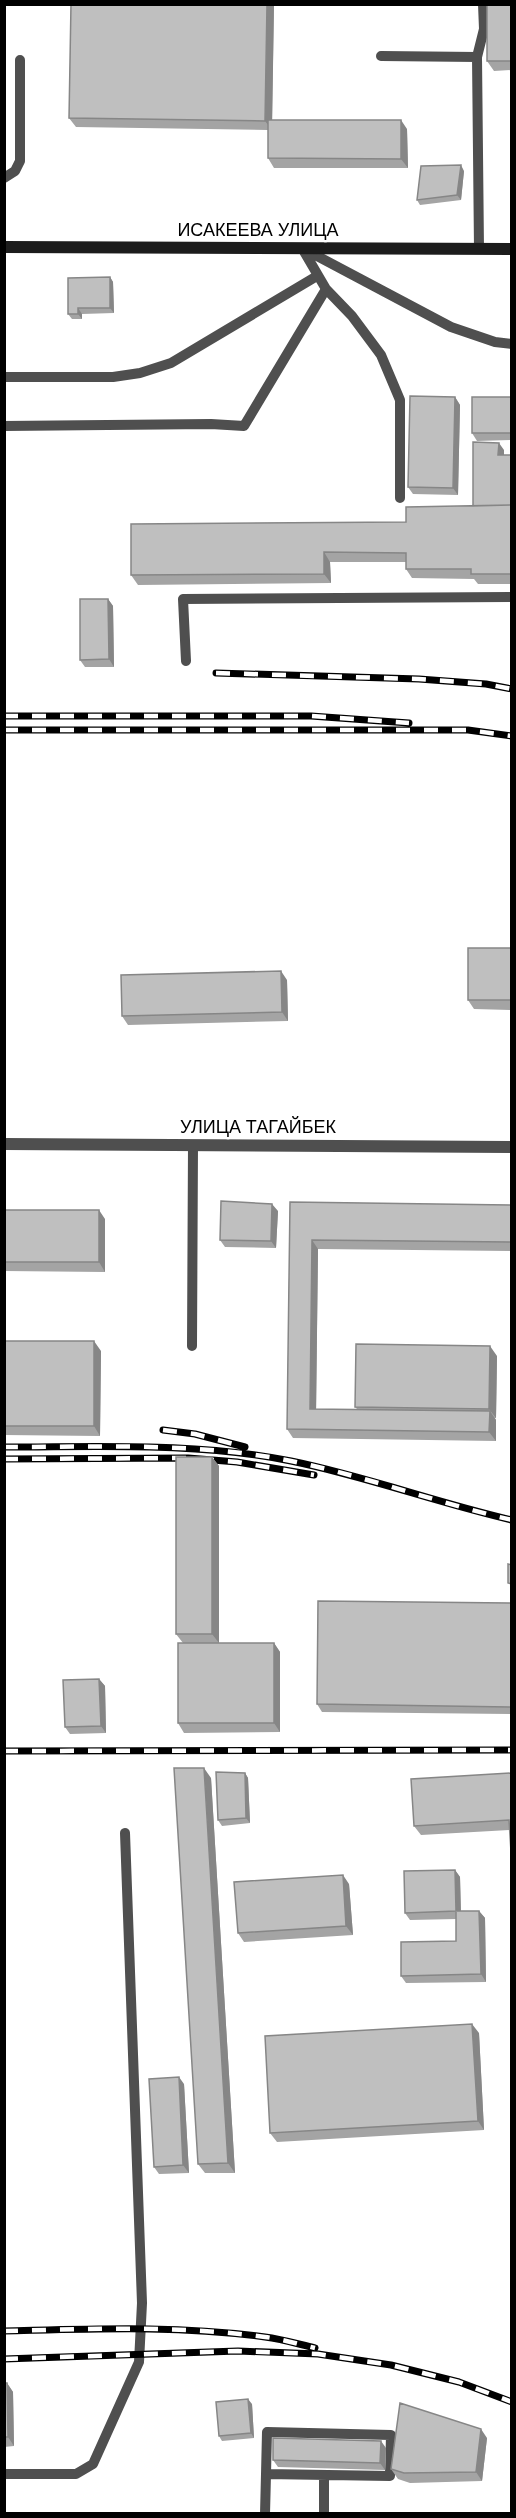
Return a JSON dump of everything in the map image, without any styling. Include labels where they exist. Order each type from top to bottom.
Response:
[{"type":"street","name":"ИСАКЕЕВА УЛИЦА","points":[[4,247],[512,249]]},
{"type":"street","name":"УЛИЦА ТАГАЙБЕК","points":[[4,1144],[512,1147]]},
{"type":"lane","points":[[479,249],[477,57],[484,29],[483,4]]},
{"type":"lane","points":[[381,56],[477,57]]},
{"type":"lane","points":[[4,178],[15,171],[20,161],[20,60]]},
{"type":"lane","points":[[302,248],[326,289],[352,316],[381,355],[400,400],[400,498]]},
{"type":"lane","points":[[302,248],[451,327],[495,342],[512,344]]},
{"type":"lane","points":[[4,377],[113,377],[140,373],[171,363],[317,276]]},
{"type":"lane","points":[[4,426],[211,424],[244,426],[326,289]]},
{"type":"lane","points":[[186,660],[183,599],[512,597]]},
{"type":"lane","points":[[192,1346],[193,1145]]},
{"type":"lane","points":[[4,2474],[76,2474],[93,2464],[139,2362],[141,2322],[125,1833]]},
{"type":"lane","points":[[265,2514],[267,2432],[391,2435],[390,2476],[266,2474]]},
{"type":"lane","points":[[324,2475],[324,2514]]},
{"type":"building","points":[[71,4],[267,4],[265,121],[69,118]]},
{"type":"building","points":[[487,4],[512,4],[512,61],[487,61]]},
{"type":"building","points":[[268,120],[401,120],[401,159],[268,158]]},
{"type":"building","points":[[461,165],[457,195],[417,200],[421,166]]},
{"type":"building","points":[[110,277],[110,308],[78,308],[78,314],[68,314],[68,278]]},
{"type":"building","points":[[410,396],[455,397],[453,488],[408,487]]},
{"type":"building","points":[[472,397],[512,397],[512,433],[472,433]]},
{"type":"building","points":[[473,442],[499,443],[498,455],[512,455],[512,505],[473,506]]},
{"type":"building","points":[[512,505],[512,574],[471,574],[471,569],[406,569],[406,553],[324,552],[324,574],[131,575],[131,524],[406,522],[406,507]]},
{"type":"building","points":[[80,599],[108,599],[109,659],[80,660]]},
{"type":"building","points":[[468,948],[512,948],[512,1000],[468,1000]]},
{"type":"building","points":[[281,971],[282,1012],[122,1016],[121,975]]},
{"type":"building","points":[[221,1201],[272,1204],[271,1241],[220,1240]]},
{"type":"building","points":[[290,1202],[512,1205],[512,1242],[312,1240],[310,1409],[490,1411],[489,1432],[287,1429]]},
{"type":"building","points":[[4,1210],[99,1210],[99,1262],[4,1262]]},
{"type":"building","points":[[4,1341],[94,1341],[94,1426],[4,1426]]},
{"type":"building","points":[[356,1344],[490,1346],[489,1409],[355,1407]]},
{"type":"building","points":[[176,1457],[212,1457],[212,1634],[176,1634]]},
{"type":"building","points":[[508,1564],[512,1565],[512,1584],[508,1583]]},
{"type":"building","points":[[318,1601],[512,1603],[512,1707],[317,1704]]},
{"type":"building","points":[[178,1643],[274,1643],[274,1723],[178,1723]]},
{"type":"building","points":[[99,1679],[101,1726],[65,1727],[63,1680]]},
{"type":"building","points":[[174,1768],[204,1768],[228,2163],[198,2164]]},
{"type":"building","points":[[216,1772],[245,1773],[246,1818],[218,1820]]},
{"type":"building","points":[[512,1773],[512,1868],[509,1820],[414,1826],[411,1779]]},
{"type":"building","points":[[455,1870],[456,1911],[405,1913],[404,1871]]},
{"type":"building","points":[[343,1875],[346,1926],[238,1933],[234,1882]]},
{"type":"building","points":[[456,1911],[479,1911],[481,1974],[401,1976],[401,1942],[456,1941]]},
{"type":"building","points":[[472,2024],[478,2121],[270,2133],[265,2036]]},
{"type":"building","points":[[179,2077],[183,2165],[154,2167],[149,2079]]},
{"type":"building","points":[[4,2383],[7,2383],[8,2437],[4,2437]]},
{"type":"building","points":[[248,2399],[251,2433],[219,2436],[216,2402]]},
{"type":"building","points":[[400,2403],[481,2429],[476,2472],[404,2473],[391,2469]]},
{"type":"building","points":[[273,2438],[381,2441],[380,2463],[273,2460]]},
{"type":"railway","points":[[216,673],[419,679],[486,684],[512,689]]},
{"type":"railway","points":[[4,716],[311,716],[409,723]]},
{"type":"railway","points":[[4,730],[468,730],[512,736]]},
{"type":"railway","points":[[163,1430],[195,1434],[245,1447]]},
{"type":"railway","points":[[4,1447],[184,1448],[256,1455],[346,1474],[512,1520]]},
{"type":"railway","points":[[4,1459],[188,1458],[237,1462],[314,1475]]},
{"type":"railway","points":[[4,1751],[512,1750]]},
{"type":"railway","points":[[4,2331],[69,2329],[200,2331],[271,2338],[315,2348]]},
{"type":"railway","points":[[4,2359],[238,2351],[318,2354],[391,2365],[459,2382],[512,2402]]}]
